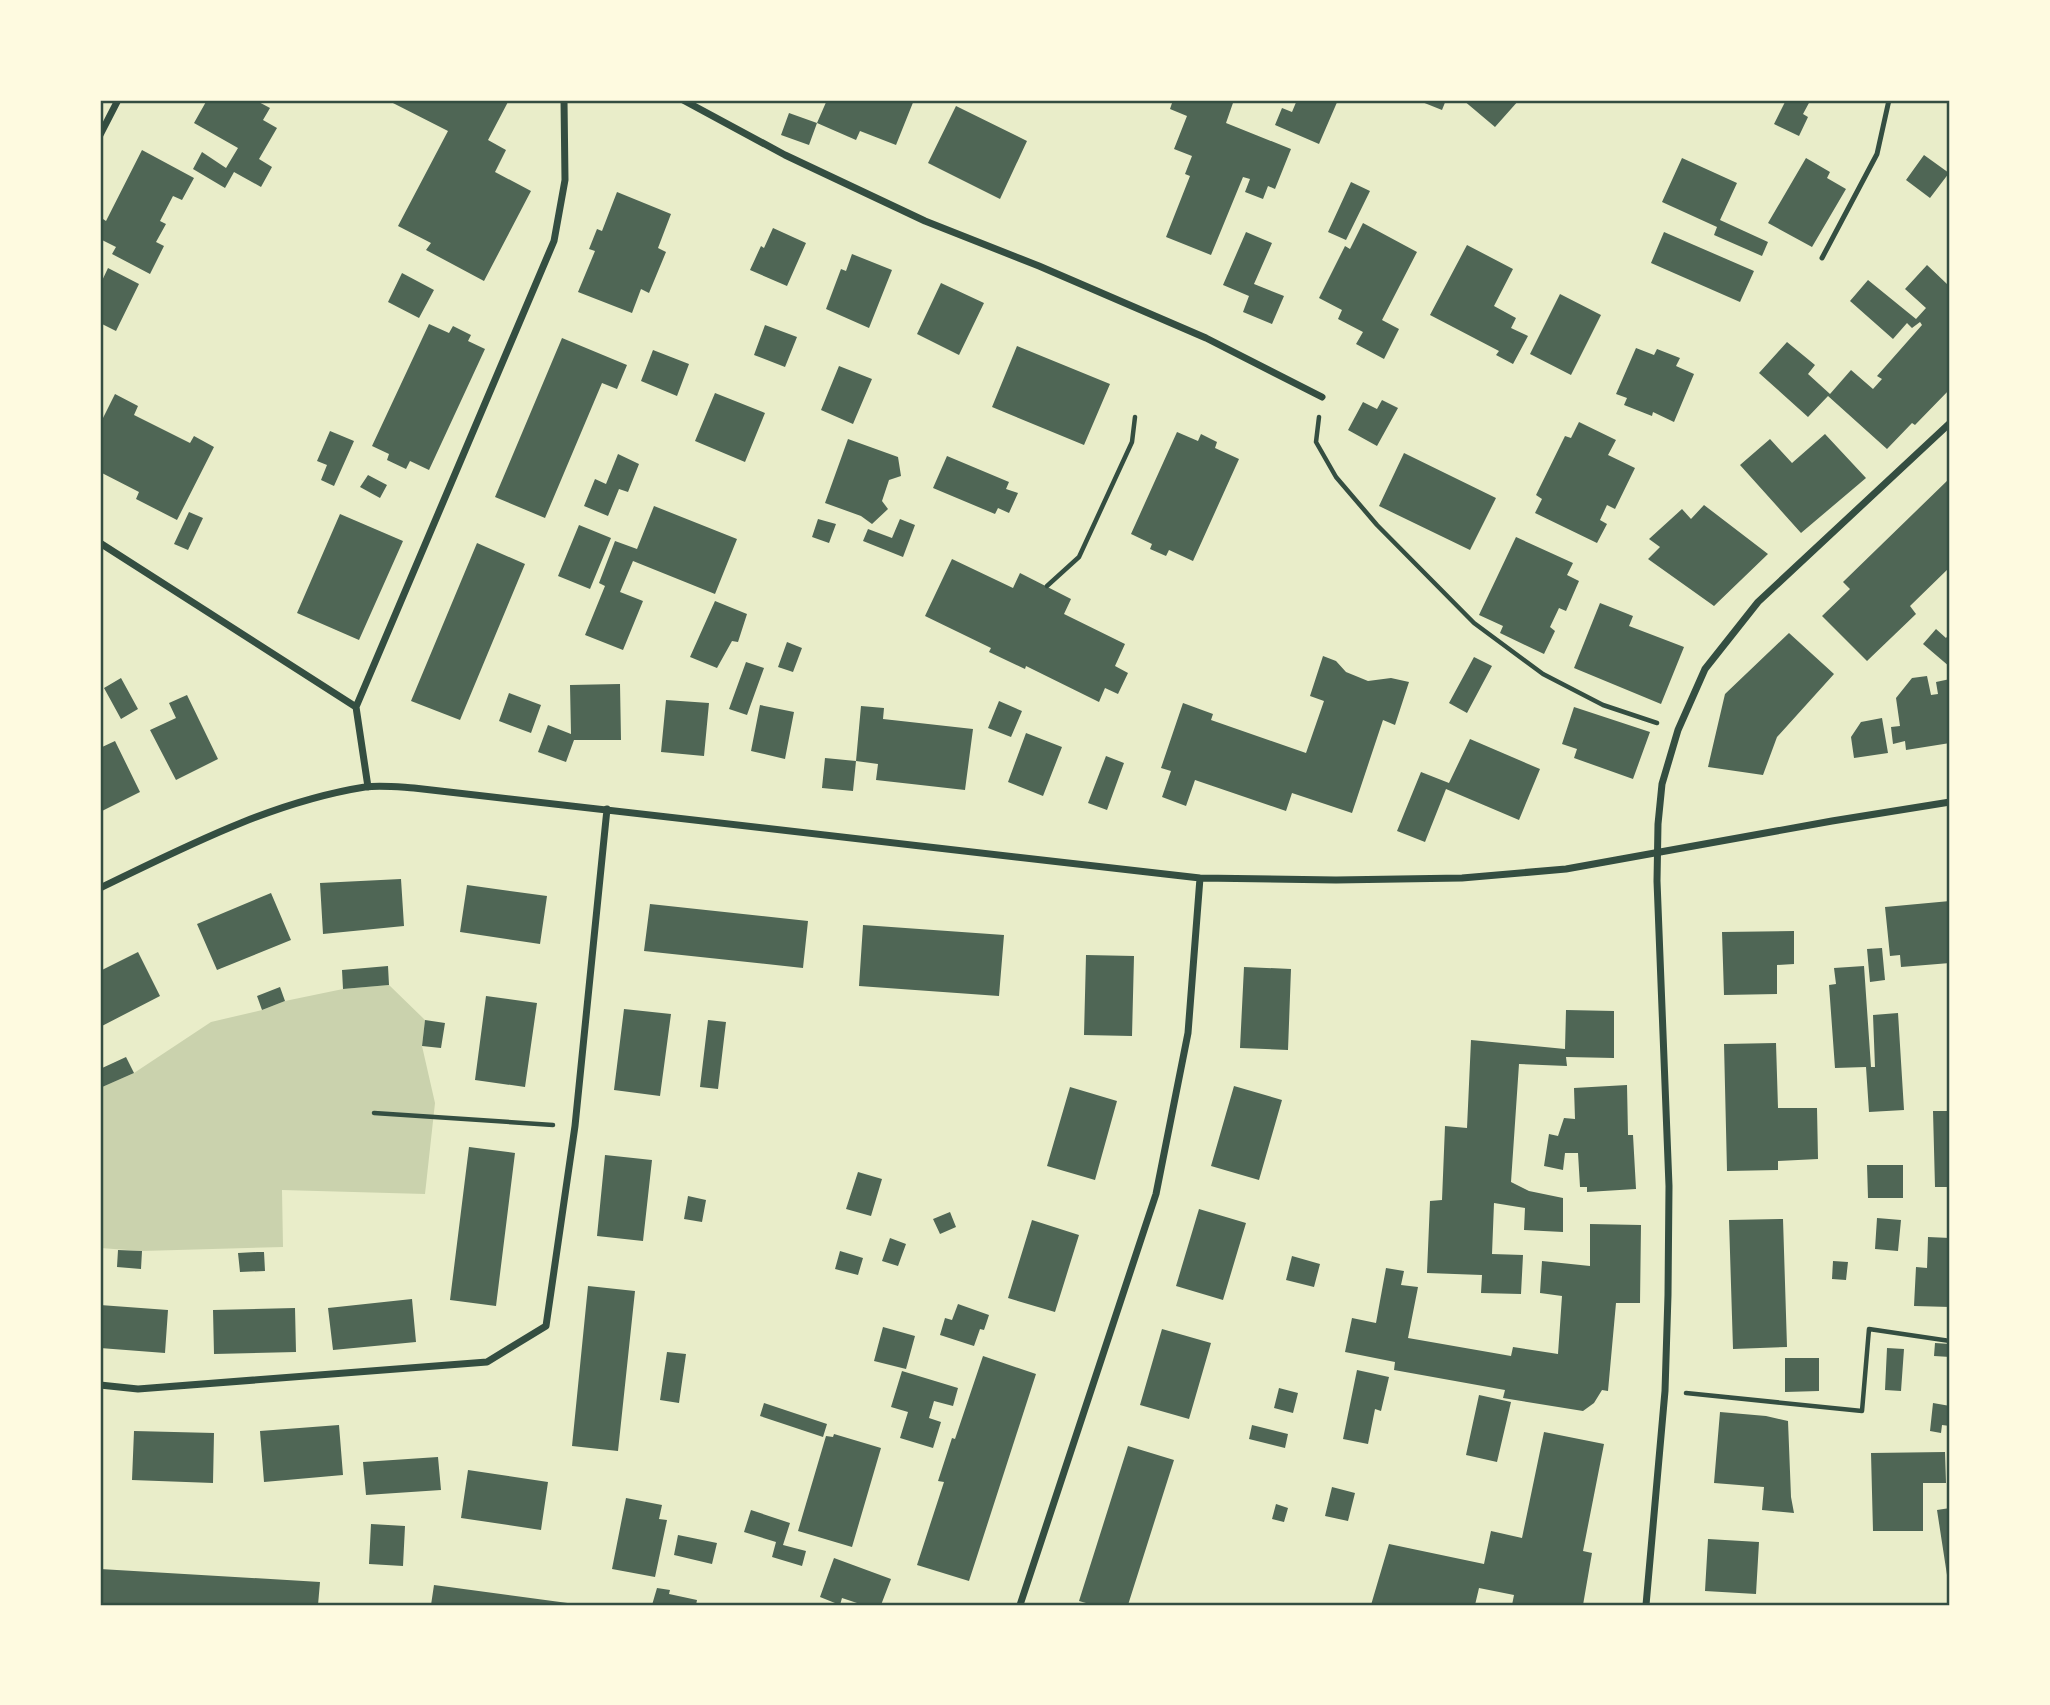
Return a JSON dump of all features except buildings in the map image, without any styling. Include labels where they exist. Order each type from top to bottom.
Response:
[{"type":"street","points":[[100,135],[118,100]]},
{"type":"street","points":[[368,787],[356,707],[554,242],[565,180],[564,100]]},
{"type":"street","points":[[683,100],[785,155],[925,220],[1206,338],[1322,397]]},
{"type":"street","points":[[1646,1605],[1665,1391],[1668,1295],[1669,1186],[1657,894],[1658,824],[1662,784],[1678,730],[1704,669],[1758,602],[1950,423]]},
{"type":"street","points":[[100,543],[356,707]]},
{"type":"street","points":[[100,888],[243,821],[307,800],[368,787],[414,788],[607,809],[1200,878],[1336,880],[1462,878],[1566,869],[1950,802]]},
{"type":"street","points":[[100,1385],[138,1389],[487,1362],[546,1326],[575,1126],[607,809]]},
{"type":"street","points":[[1020,1605],[1156,1194],[1188,1033],[1200,878]]},
{"type":"lane","points":[[1822,258],[1877,154],[1889,100]]},
{"type":"path","points":[[1322,397],[1316,442],[1336,477],[1377,525],[1474,623],[1543,674],[1603,705],[1678,730]]},
{"type":"path","points":[[1047,586],[1079,557],[1132,442],[1135,417]]},
{"type":"path","points":[[374,1113],[575,1126]]},
{"type":"path","points":[[1665,1391],[1862,1411],[1869,1329],[1950,1341]]},
{"type":"green space","points":[[389,985],[425,1020],[422,1046],[435,1103],[425,1194],[282,1190],[283,1247],[142,1251],[100,1248],[100,1088],[134,1073],[211,1022],[262,1010],[285,1001],[343,989]]}]
